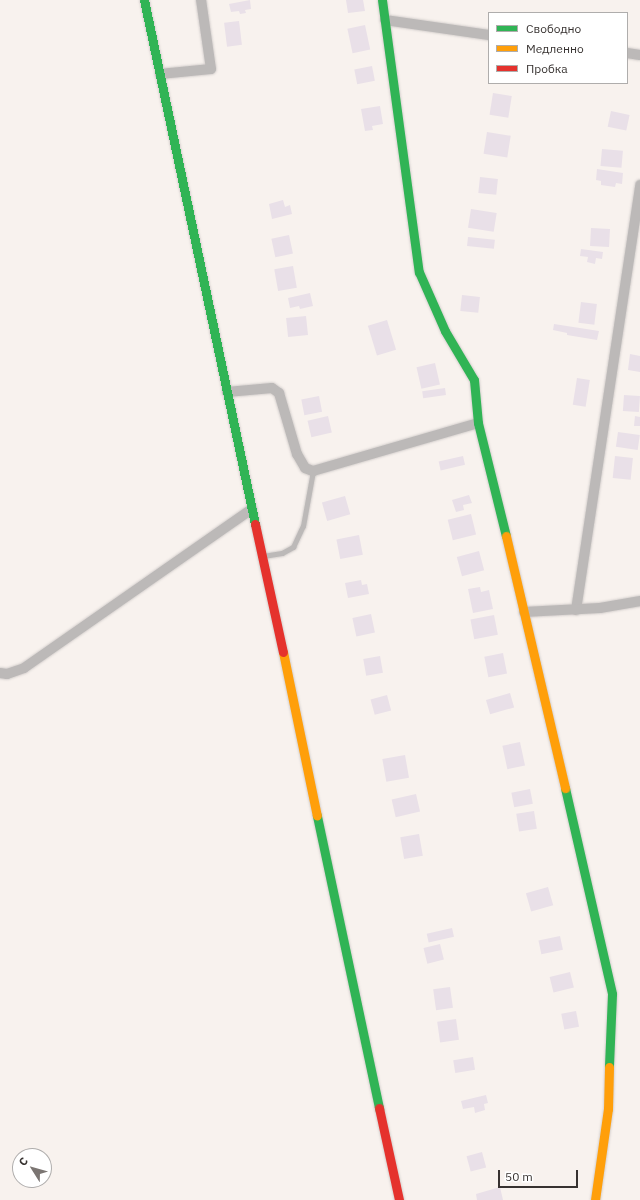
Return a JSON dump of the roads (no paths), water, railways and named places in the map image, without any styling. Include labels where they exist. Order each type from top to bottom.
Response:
[{"type":"street","points":[[144,0],[399,1200]]},
{"type":"street","points":[[160,74],[210,69],[201,0]]},
{"type":"street","points":[[382,0],[419,272],[445,331],[474,380],[478,423],[524,612],[612,994],[608,1109],[595,1200]]},
{"type":"street","points":[[385,20],[488,35]]},
{"type":"street","points":[[628,53],[640,55]]},
{"type":"street","points":[[576,610],[640,185]]},
{"type":"street","points":[[227,392],[272,388],[279,393],[297,454],[305,468],[313,471],[478,423]]},
{"type":"street","points":[[0,674],[7,674],[24,668],[252,509]]},
{"type":"street","points":[[524,612],[600,608],[640,601]]},
{"type":"lane","points":[[262,556],[282,553],[293,547],[303,526],[313,471]]}]
